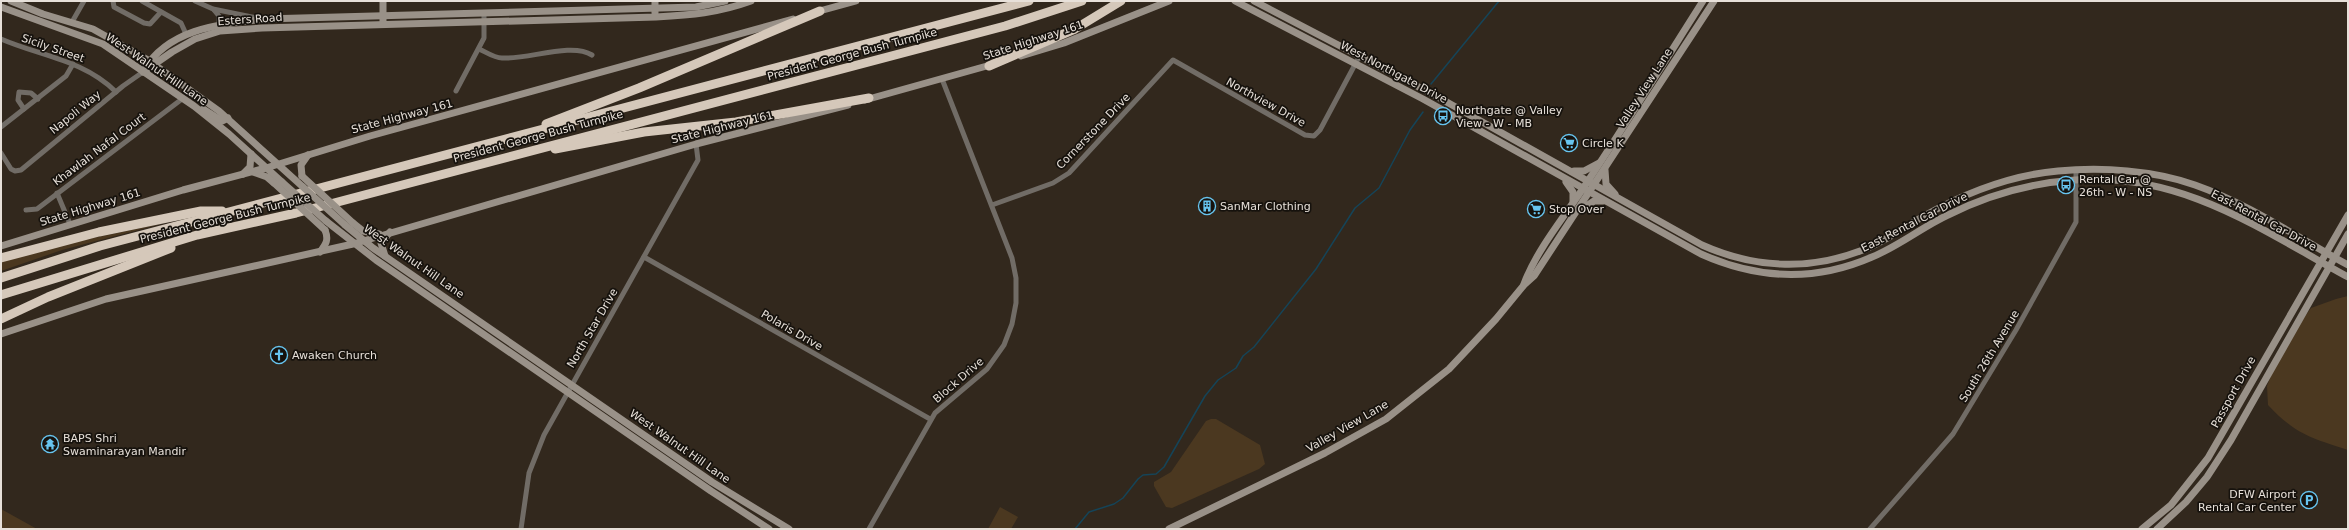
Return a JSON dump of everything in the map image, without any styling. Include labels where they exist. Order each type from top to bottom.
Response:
[{"type":"highway","name":"President George Bush Turnpike","points":[[1,278],[100,246],[1029,1]]},
{"type":"highway","name":"President George Bush Turnpike","points":[[1,295],[197,235],[296,213],[1005,26],[1082,1]]},
{"type":"highway","points":[[989,66],[1075,29],[1121,1]]},
{"type":"highway","points":[[516,137],[639,88],[820,11]]},
{"type":"highway","points":[[520,154],[573,147],[644,132],[736,122],[869,98]]},
{"type":"highway","points":[[1,258],[99,232],[201,211],[235,211]]},
{"type":"highway","points":[[1,319],[48,297],[156,255],[197,235]]},
{"type":"main road","name":"West Walnut Hill Lane","points":[[11,1],[43,14],[72,22],[107,35],[152,63],[228,118],[277,165],[345,225],[385,256],[716,484],[789,529]]},
{"type":"main road","points":[[382,26],[383,1]]},
{"type":"main road","name":"Esters Road","points":[[143,72],[175,41],[186,34],[264,19],[383,17],[655,5],[696,7],[725,1]]},
{"type":"main road","name":"Esters Road","points":[[152,63],[219,27],[382,26],[656,18],[722,11],[751,1]]},
{"type":"main road","name":"State Highway 161","points":[[1,246],[70,224],[277,165],[370,136],[856,1]]},
{"type":"main road","name":"State Highway 161","points":[[1,334],[106,299],[353,244],[380,234],[696,144],[829,111],[869,98],[989,66],[1064,43],[1169,1]]},
{"type":"main road","name":"West Northgate Drive","points":[[1235,1],[1478,119],[1592,183]]},
{"type":"main road","name":"West Northgate Drive","points":[[1254,1],[1586,191]]},
{"type":"main road","name":"Valley View Lane","points":[[1592,183],[1601,162],[1703,1]]},
{"type":"main road","name":"Valley View Lane","points":[[1168,529],[1325,453],[1388,417],[1449,369],[1496,319],[1524,285],[1534,276],[1574,216],[1586,191],[1605,169],[1714,1]]},
{"type":"main road","points":[[655,5],[656,18]]},
{"type":"main road","name":"West Walnut Hill Lane","points":[[1,7],[32,20],[89,37],[103,44],[194,106],[353,244],[646,447],[769,529]]},
{"type":"main road","points":[[311,18],[312,27]]},
{"type":"main road","points":[[137,53],[152,54],[175,41]]},
{"type":"main road","points":[[194,106],[203,109],[222,121],[228,118]]},
{"type":"main road","points":[[1473,127],[1478,119]]},
{"type":"main road","points":[[243,174],[250,167],[251,154]]},
{"type":"main road","points":[[308,155],[301,165],[302,176],[362,230],[380,234]]},
{"type":"main road","points":[[1571,170],[1584,171],[1601,162]]},
{"type":"main road","points":[[1605,169],[1606,184],[1619,198]]},
{"type":"main road","name":"East Rental Car Drive","points":[[1592,183],[1702,245],[1721,253],[1776,265],[1821,262],[1862,250],[1949,202],[1995,184],[2034,174],[2076,170],[2150,174],[2174,179],[2208,190],[2242,206],[2348,265]]},
{"type":"main road","points":[[251,172],[268,177],[326,230],[328,238],[320,252]]},
{"type":"main road","points":[[1553,172],[1572,188],[1573,201]]},
{"type":"main road","name":"East Rental Car Drive","points":[[1586,191],[1718,262],[1746,270],[1776,275],[1816,273],[1839,269],[1874,257],[1920,230],[1965,207],[2008,192],[2076,180],[2144,185],[2182,193],[2205,201],[2236,215],[2348,277]]},
{"type":"main road","points":[[2205,201],[2208,190]]},
{"type":"main road","name":"Valley View Lane","points":[[1524,285],[1529,271],[1573,201],[1586,191]]},
{"type":"main road","points":[[1574,216],[1590,202],[1605,202]]},
{"type":"main road","name":"Passport Drive","points":[[2142,529],[2171,505],[2199,471],[2348,215]]},
{"type":"main road","points":[[1915,221],[1920,230]]},
{"type":"main road","points":[[385,256],[381,243],[391,231]]},
{"type":"main road","name":"Passport Drive","points":[[2157,529],[2186,502],[2207,477],[2231,440],[2348,234]]},
{"type":"main road","points":[[1718,262],[1721,253]]},
{"type":"main road","points":[[425,294],[430,287]]},
{"type":"main road","points":[[2282,327],[2292,332]]},
{"type":"main road","points":[[646,447],[651,439]]},
{"type":"main road","points":[[711,491],[716,484]]},
{"type":"street","points":[[72,22],[84,1]]},
{"type":"street","points":[[114,1],[114,7],[144,23],[150,24],[161,12]]},
{"type":"street","points":[[142,1],[181,23],[186,34]]},
{"type":"street","points":[[195,1],[214,9],[264,19]]},
{"type":"street","points":[[214,9],[219,16],[219,27]]},
{"type":"street","points":[[456,91],[484,38],[484,13]]},
{"type":"street","name":"Sicily Street","points":[[1,39],[73,64],[108,83],[116,92]]},
{"type":"street","points":[[479,48],[502,58],[585,51],[592,56]]},
{"type":"street","name":"Northview Drive","points":[[1173,60],[1305,135],[1314,136],[1320,130],[1357,60]]},
{"type":"street","name":"Cornerstone Drive","points":[[992,205],[1053,183],[1069,173],[1173,60]]},
{"type":"street","points":[[1,127],[66,76],[73,64]]},
{"type":"street","name":"Napoli Way","points":[[1,153],[11,169],[15,171],[21,170],[116,92],[143,72]]},
{"type":"street","name":"Block Drive","points":[[869,529],[930,419],[941,407],[979,376],[997,357],[1012,324],[1016,303],[1016,278],[1012,258],[942,79]]},
{"type":"street","points":[[24,109],[18,100],[19,92],[31,93],[38,98]]},
{"type":"street","name":"Khawlah Nafal Court","points":[[26,210],[37,209],[182,98]]},
{"type":"street","name":"North Star Drive","points":[[521,529],[531,468],[544,435],[566,392],[698,160],[696,144]]},
{"type":"street","name":"South 26th Avenue","points":[[1870,529],[1953,434],[1982,390],[2076,222],[2078,211],[2076,170]]},
{"type":"street","points":[[56,193],[70,224]]},
{"type":"street","name":"Polaris Drive","points":[[644,257],[930,419]]},
{"type":"shaded area","points":[[165,223],[62,250],[1,271],[1,260],[55,246]]},
{"type":"shaded area","points":[[2348,296],[2348,450],[2304,434],[2287,423],[2268,405],[2267,386],[2281,350],[2311,308]]},
{"type":"shaded area","points":[[1216,419],[1260,445],[1265,464],[1259,469],[1172,508],[1166,507],[1154,486],[1154,482],[1171,472],[1206,421]]},
{"type":"shaded area","points":[[1000,507],[1018,517],[1011,529],[988,529]]},
{"type":"shaded area","points":[[1,509],[37,529],[1,529]]},
{"type":"waterway","points":[[1431,84],[1499,1]]},
{"type":"waterway","points":[[1075,529],[1089,512],[1114,504],[1123,498],[1143,475],[1156,474],[1164,467],[1205,396],[1218,380],[1236,368],[1243,356],[1254,347],[1316,269],[1355,208],[1379,188],[1410,130],[1423,112]]},
{"type":"place","name":"Northgate @ Valley View - W - MB","points":[[1443,116]]},
{"type":"place","name":"Circle K","points":[[1569,143]]},
{"type":"place","name":"Rental Car @ 26th - W - NS","points":[[2066,185]]},
{"type":"place","name":"SanMar Clothing","points":[[1207,206]]},
{"type":"place","name":"Stop Over","points":[[1536,209]]},
{"type":"place","name":"Awaken Church","points":[[279,355]]},
{"type":"place","name":"BAPS Shri Swaminarayan Mandir","points":[[50,444]]},
{"type":"place","name":"DFW Airport Rental Car Center","points":[[2309,500]]}]
